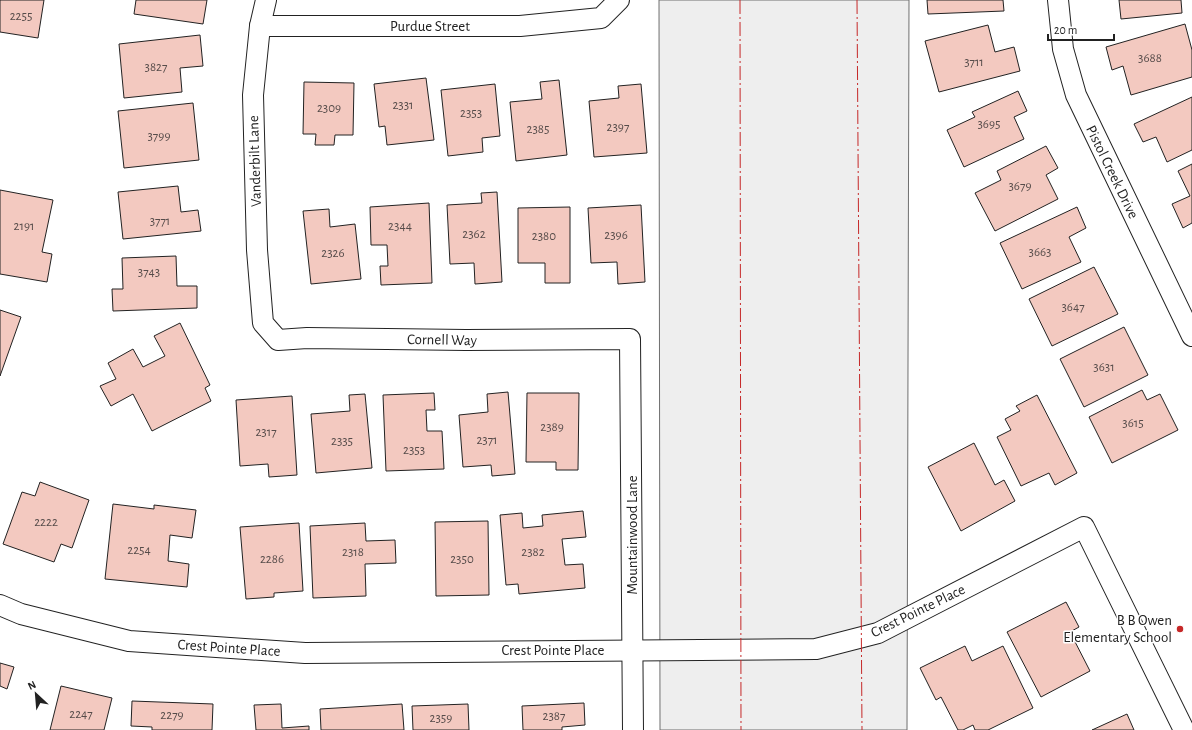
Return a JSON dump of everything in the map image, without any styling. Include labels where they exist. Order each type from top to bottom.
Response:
[{"type":"street","name":"Vanderbilt Lane","points":[[263,323],[257,250],[253,95],[260,26],[266,0]]},
{"type":"street","name":"Purdue Street","points":[[260,26],[520,26],[600,18],[619,0]]},
{"type":"street","name":"Pistol Creek Drive","points":[[1058,0],[1063,49],[1076,95],[1192,336]]},
{"type":"street","name":"Cornell Way","points":[[263,323],[278,340],[307,338],[466,340],[630,339]]},
{"type":"street","name":"Mountainwood Lane","points":[[630,339],[633,730]]},
{"type":"street","name":"Crest Pointe Place","points":[[0,605],[21,614],[129,641],[306,653],[816,649],[878,633],[1084,527],[1184,730]]},
{"type":"shaded area","points":[[659,0],[909,0],[907,730],[660,730]]},
{"type":"building","points":[[0,0],[44,0],[38,38],[0,32]]},
{"type":"building","points":[[136,0],[207,0],[203,24],[134,14]]},
{"type":"building","points":[[927,0],[1003,0],[1004,11],[928,14]]},
{"type":"building","points":[[1119,0],[1181,0],[1182,13],[1121,19]]},
{"type":"building","points":[[1185,24],[1192,50],[1192,77],[1131,95],[1123,66],[1112,70],[1106,47]]},
{"type":"building","points":[[988,25],[995,52],[1014,47],[1020,71],[939,92],[925,41]]},
{"type":"building","points":[[200,35],[203,66],[180,68],[182,92],[124,98],[119,44]]},
{"type":"building","points":[[426,78],[434,140],[387,145],[385,126],[379,127],[374,84]]},
{"type":"building","points":[[559,80],[567,155],[516,161],[510,102],[542,99],[540,82]]},
{"type":"building","points":[[304,82],[354,83],[353,135],[335,135],[334,145],[315,145],[316,134],[303,134]]},
{"type":"building","points":[[495,84],[500,136],[482,138],[483,152],[448,156],[441,90]]},
{"type":"building","points":[[641,84],[647,153],[594,157],[589,101],[619,98],[618,86]]},
{"type":"building","points":[[1018,91],[1027,111],[1014,117],[1024,139],[964,167],[947,130],[975,117],[972,112]]},
{"type":"building","points":[[1192,97],[1192,150],[1167,162],[1156,137],[1143,142],[1134,124]]},
{"type":"building","points":[[193,103],[199,160],[124,168],[118,111]]},
{"type":"building","points":[[1046,146],[1058,168],[1046,175],[1058,199],[995,231],[975,193],[1001,180],[997,171]]},
{"type":"building","points":[[1192,164],[1192,223],[1183,228],[1172,204],[1190,196],[1178,171]]},
{"type":"building","points":[[178,186],[181,212],[198,210],[201,231],[123,239],[118,192]]},
{"type":"building","points":[[0,190],[53,200],[42,252],[52,254],[47,282],[0,274]]},
{"type":"building","points":[[497,192],[502,282],[475,284],[474,263],[450,264],[447,205],[482,203],[481,193]]},
{"type":"building","points":[[429,203],[432,283],[381,285],[380,266],[388,266],[387,245],[371,245],[370,207]]},
{"type":"building","points":[[641,205],[645,282],[618,284],[617,262],[591,263],[588,208]]},
{"type":"building","points":[[570,207],[570,283],[545,283],[545,263],[518,263],[518,208]]},
{"type":"building","points":[[1077,207],[1086,228],[1069,237],[1081,262],[1022,289],[1000,243]]},
{"type":"building","points":[[329,209],[330,227],[355,224],[361,279],[311,284],[303,211]]},
{"type":"building","points":[[176,256],[177,286],[197,286],[197,308],[113,311],[112,289],[123,289],[122,258]]},
{"type":"building","points":[[1094,267],[1118,314],[1052,346],[1029,299]]},
{"type":"building","points":[[0,310],[21,317],[0,376]]},
{"type":"building","points":[[180,323],[210,385],[205,388],[211,401],[152,431],[133,394],[111,406],[100,386],[116,379],[108,363],[133,349],[143,367],[165,356],[154,336]]},
{"type":"building","points":[[1124,327],[1148,375],[1084,407],[1060,359]]},
{"type":"building","points":[[1142,390],[1147,400],[1160,394],[1178,430],[1112,463],[1089,417]]},
{"type":"building","points":[[508,392],[515,474],[492,476],[491,465],[463,467],[459,415],[488,412],[487,394]]},
{"type":"building","points":[[434,393],[435,410],[426,410],[427,431],[442,431],[444,469],[386,471],[383,395]]},
{"type":"building","points":[[527,393],[579,393],[578,470],[556,470],[556,462],[526,462]]},
{"type":"building","points":[[365,394],[372,468],[316,473],[311,414],[350,411],[349,395]]},
{"type":"building","points":[[1037,395],[1077,473],[1055,485],[1049,473],[1021,486],[997,437],[1011,430],[1005,419],[1020,411],[1016,406]]},
{"type":"building","points":[[292,396],[297,475],[269,477],[268,464],[240,466],[236,400]]},
{"type":"building","points":[[974,443],[995,485],[1004,480],[1015,501],[961,531],[928,467]]},
{"type":"building","points":[[40,482],[89,500],[72,548],[61,544],[54,562],[3,544],[22,492],[35,496]]},
{"type":"building","points":[[113,504],[154,509],[154,505],[196,510],[192,538],[170,535],[168,561],[189,564],[187,587],[105,579]]},
{"type":"building","points":[[583,511],[586,537],[562,539],[565,565],[583,564],[585,588],[519,594],[518,584],[506,585],[500,515],[522,513],[523,528],[543,526],[542,515]]},
{"type":"building","points":[[488,521],[489,595],[436,596],[435,522]]},
{"type":"building","points":[[299,523],[303,591],[274,593],[274,597],[246,599],[240,527]]},
{"type":"building","points":[[365,523],[366,541],[395,540],[396,563],[365,564],[366,596],[313,598],[310,526]]},
{"type":"building","points":[[1066,602],[1079,627],[1070,632],[1090,671],[1041,697],[1007,632]]},
{"type":"building","points":[[965,646],[972,661],[1003,646],[1033,708],[988,730],[975,730],[973,725],[963,730],[958,730],[941,697],[936,700],[920,668]]},
{"type":"building","points":[[0,663],[14,667],[7,689],[0,686]]},
{"type":"building","points":[[61,686],[112,698],[104,730],[50,730]]},
{"type":"building","points":[[132,701],[213,704],[212,730],[152,730],[152,727],[131,726]]},
{"type":"building","points":[[584,703],[585,725],[562,727],[562,730],[523,730],[522,706]]},
{"type":"building","points":[[281,704],[282,728],[309,726],[309,730],[256,730],[254,705]]},
{"type":"building","points":[[402,704],[404,730],[321,730],[320,709]]},
{"type":"building","points":[[468,704],[469,730],[413,730],[412,706]]},
{"type":"building","points":[[1127,714],[1134,730],[1092,730]]},
{"type":"power","points":[[740,0],[741,730]]},
{"type":"power","points":[[857,0],[862,730]]},
{"type":"place","name":"B B Owen Elementary School","points":[[1180,629]]}]
